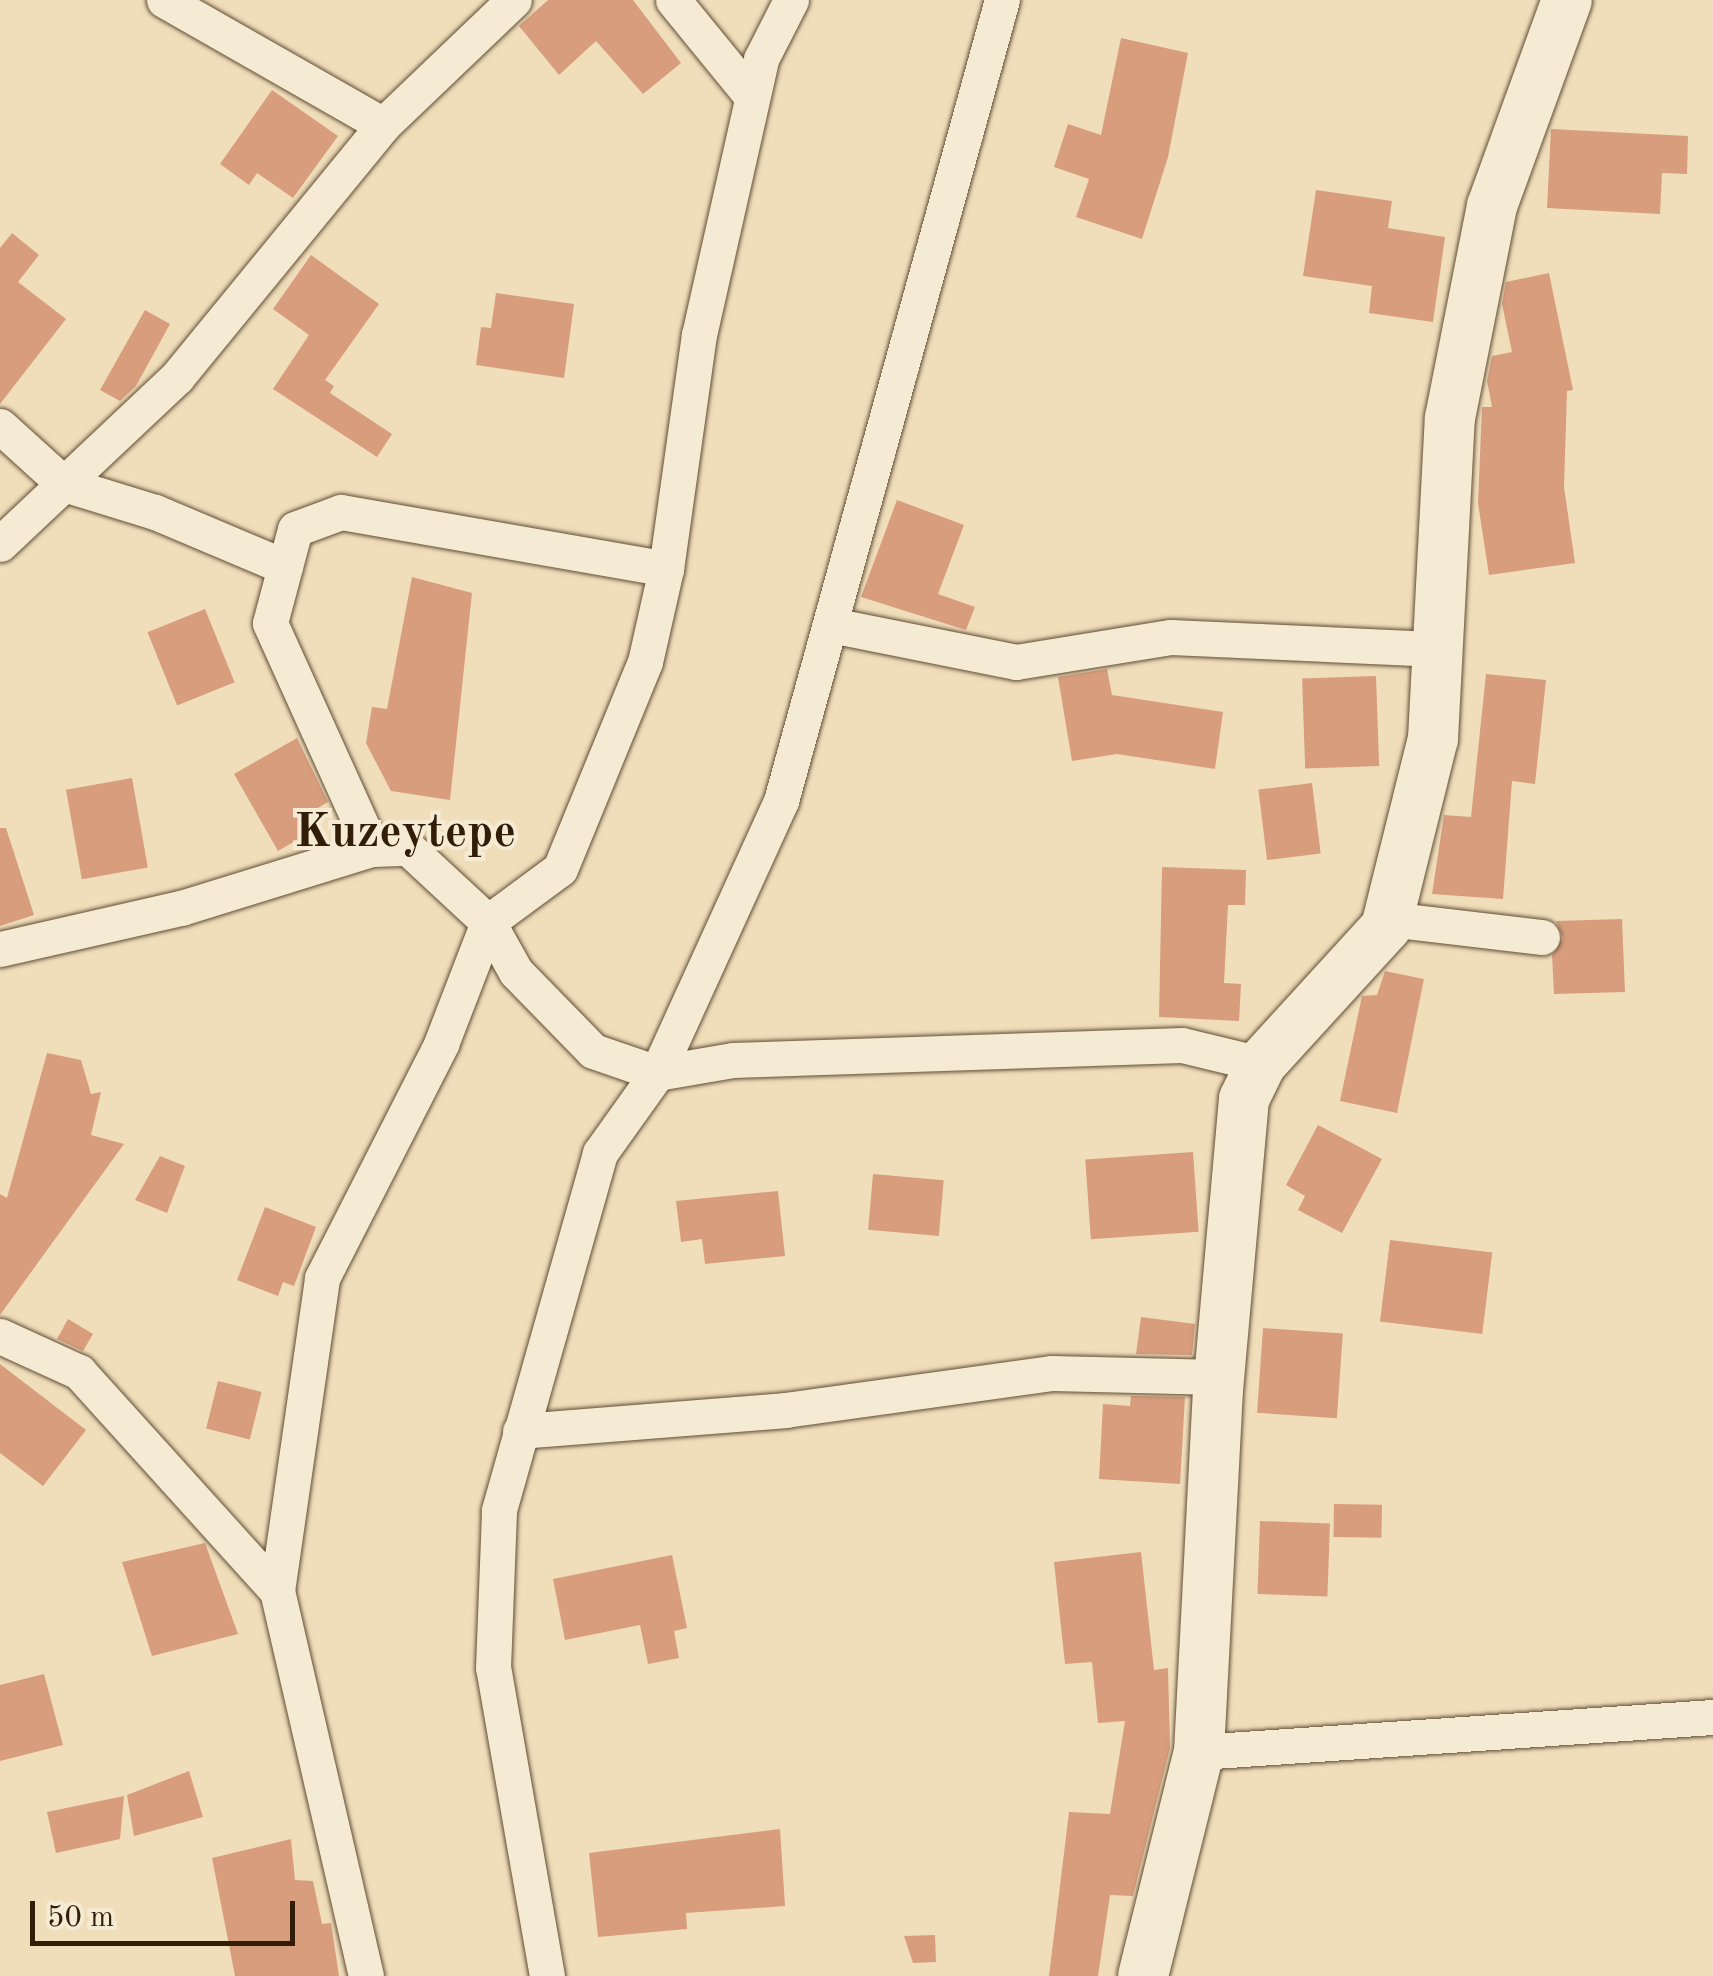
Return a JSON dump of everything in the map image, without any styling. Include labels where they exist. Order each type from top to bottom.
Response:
[{"type":"street","points":[[164,0],[383,125]]},
{"type":"street","points":[[0,544],[178,377],[383,125],[514,0]]},
{"type":"street","points":[[673,0],[752,97]]},
{"type":"street","points":[[366,1976],[277,1591],[322,1278],[441,1044],[488,922],[560,870],[645,662],[666,569],[699,336],[761,59],[790,0]]},
{"type":"street","points":[[547,1976],[493,1668],[499,1510],[600,1153],[657,1072],[781,802],[1002,0]]},
{"type":"street","points":[[1143,1976],[1199,1752],[1219,1377],[1244,1099],[1262,1064],[1388,919],[1432,739],[1450,418],[1492,206],[1567,0]]},
{"type":"street","points":[[0,426],[64,484],[155,512],[285,567]]},
{"type":"street","points":[[372,849],[270,623],[295,529],[341,512],[666,569]]},
{"type":"street","points":[[830,626],[1016,662],[1171,638],[1438,648]]},
{"type":"street","points":[[0,949],[181,908],[372,849],[408,848],[488,922],[516,972],[592,1051],[657,1072],[732,1060],[1182,1046],[1262,1064]]},
{"type":"street","points":[[1388,919],[1542,937]]},
{"type":"street","points":[[0,1336],[79,1372],[277,1591]]},
{"type":"street","points":[[520,1431],[785,1410],[1052,1372],[1219,1377]]},
{"type":"street","points":[[1199,1752],[1713,1717]]},
{"type":"building","points":[[548,0],[633,0],[681,63],[643,94],[596,41],[559,75],[519,26]]},
{"type":"building","points":[[1121,38],[1188,53],[1168,157],[1142,239],[1076,217],[1089,179],[1054,167],[1068,124],[1101,135]]},
{"type":"building","points":[[272,90],[338,136],[293,198],[257,173],[249,185],[220,164]]},
{"type":"building","points":[[1551,129],[1688,136],[1687,174],[1662,173],[1660,214],[1547,208]]},
{"type":"building","points":[[1316,190],[1392,201],[1388,228],[1445,237],[1433,322],[1369,313],[1372,286],[1303,276]]},
{"type":"building","points":[[12,233],[39,255],[18,282],[66,319],[0,404],[0,248]]},
{"type":"building","points":[[311,255],[379,304],[325,380],[334,386],[330,393],[392,434],[377,457],[273,389],[309,335],[273,309]]},
{"type":"building","points":[[1549,273],[1573,390],[1567,391],[1564,487],[1575,563],[1489,575],[1478,503],[1482,407],[1492,407],[1487,381],[1492,356],[1512,352],[1502,304],[1506,282]]},
{"type":"building","points":[[496,293],[574,304],[564,378],[476,365],[481,327],[491,328]]},
{"type":"building","points":[[145,310],[170,324],[136,386],[120,401],[100,390]]},
{"type":"building","points":[[897,500],[964,525],[938,594],[975,607],[966,630],[861,597]]},
{"type":"building","points":[[412,577],[472,593],[450,800],[391,791],[366,743],[372,707],[387,709]]},
{"type":"building","points":[[205,609],[235,682],[177,705],[148,632]]},
{"type":"building","points":[[1107,669],[1112,695],[1223,712],[1215,769],[1117,754],[1072,761],[1058,677]]},
{"type":"building","points":[[1486,674],[1546,680],[1535,784],[1512,781],[1503,899],[1432,894],[1444,815],[1471,817]]},
{"type":"building","points":[[1376,676],[1379,766],[1305,769],[1302,679]]},
{"type":"building","points":[[297,738],[328,802],[311,812],[319,827],[278,851],[234,774]]},
{"type":"building","points":[[132,778],[148,868],[82,879],[66,790]]},
{"type":"building","points":[[1312,783],[1321,853],[1267,860],[1258,790]]},
{"type":"building","points":[[0,828],[6,828],[34,915],[0,926]]},
{"type":"building","points":[[1162,867],[1246,870],[1245,905],[1228,905],[1224,983],[1241,984],[1239,1021],[1159,1017]]},
{"type":"building","points":[[1622,919],[1625,992],[1554,994],[1552,955],[1563,938],[1556,921]]},
{"type":"building","points":[[1385,971],[1424,979],[1397,1113],[1340,1101],[1362,996],[1377,995]]},
{"type":"building","points":[[47,1053],[81,1060],[91,1094],[101,1092],[91,1135],[124,1144],[0,1315],[0,1194],[7,1198]]},
{"type":"building","points":[[1318,1125],[1382,1159],[1342,1233],[1298,1210],[1305,1196],[1286,1185]]},
{"type":"building","points":[[1193,1152],[1199,1232],[1091,1239],[1085,1160]]},
{"type":"building","points":[[160,1156],[185,1166],[167,1213],[135,1200]]},
{"type":"building","points":[[873,1174],[944,1180],[939,1236],[868,1230]]},
{"type":"building","points":[[778,1191],[785,1256],[705,1264],[702,1239],[681,1242],[676,1201]]},
{"type":"building","points":[[265,1207],[316,1227],[294,1286],[283,1282],[278,1296],[237,1280]]},
{"type":"building","points":[[1390,1240],[1492,1253],[1482,1334],[1380,1321]]},
{"type":"building","points":[[1141,1317],[1195,1324],[1192,1355],[1136,1354]]},
{"type":"building","points":[[68,1319],[93,1334],[83,1351],[57,1339]]},
{"type":"building","points":[[1263,1328],[1343,1334],[1337,1418],[1257,1413]]},
{"type":"building","points":[[0,1364],[86,1430],[43,1486],[0,1453]]},
{"type":"building","points":[[218,1381],[262,1392],[250,1439],[206,1429]]},
{"type":"building","points":[[1131,1396],[1185,1397],[1180,1484],[1099,1479],[1103,1404],[1130,1406]]},
{"type":"building","points":[[1334,1504],[1382,1505],[1381,1538],[1333,1537]]},
{"type":"building","points":[[1260,1521],[1330,1523],[1327,1596],[1257,1594]]},
{"type":"building","points":[[205,1543],[238,1634],[152,1656],[122,1562]]},
{"type":"building","points":[[1141,1552],[1154,1670],[1168,1668],[1170,1748],[1133,1896],[1110,1895],[1098,1976],[1049,1976],[1069,1812],[1110,1814],[1125,1721],[1098,1723],[1092,1662],[1065,1664],[1054,1562]]},
{"type":"building","points":[[672,1555],[687,1628],[674,1631],[679,1658],[648,1664],[640,1625],[565,1640],[553,1579]]},
{"type":"building","points":[[44,1674],[63,1745],[0,1761],[0,1685]]},
{"type":"building","points":[[189,1771],[203,1817],[134,1836],[127,1795]]},
{"type":"building","points":[[124,1796],[120,1839],[56,1853],[47,1812]]},
{"type":"building","points":[[780,1829],[785,1906],[686,1913],[687,1929],[598,1937],[589,1853]]},
{"type":"building","points":[[291,1839],[295,1880],[313,1881],[322,1924],[331,1923],[339,1976],[235,1976],[212,1858]]},
{"type":"building","points":[[935,1935],[936,1962],[913,1963],[904,1936]]},
{"type":"district","name":"Kuzeytepe","points":[[405,834]]}]
